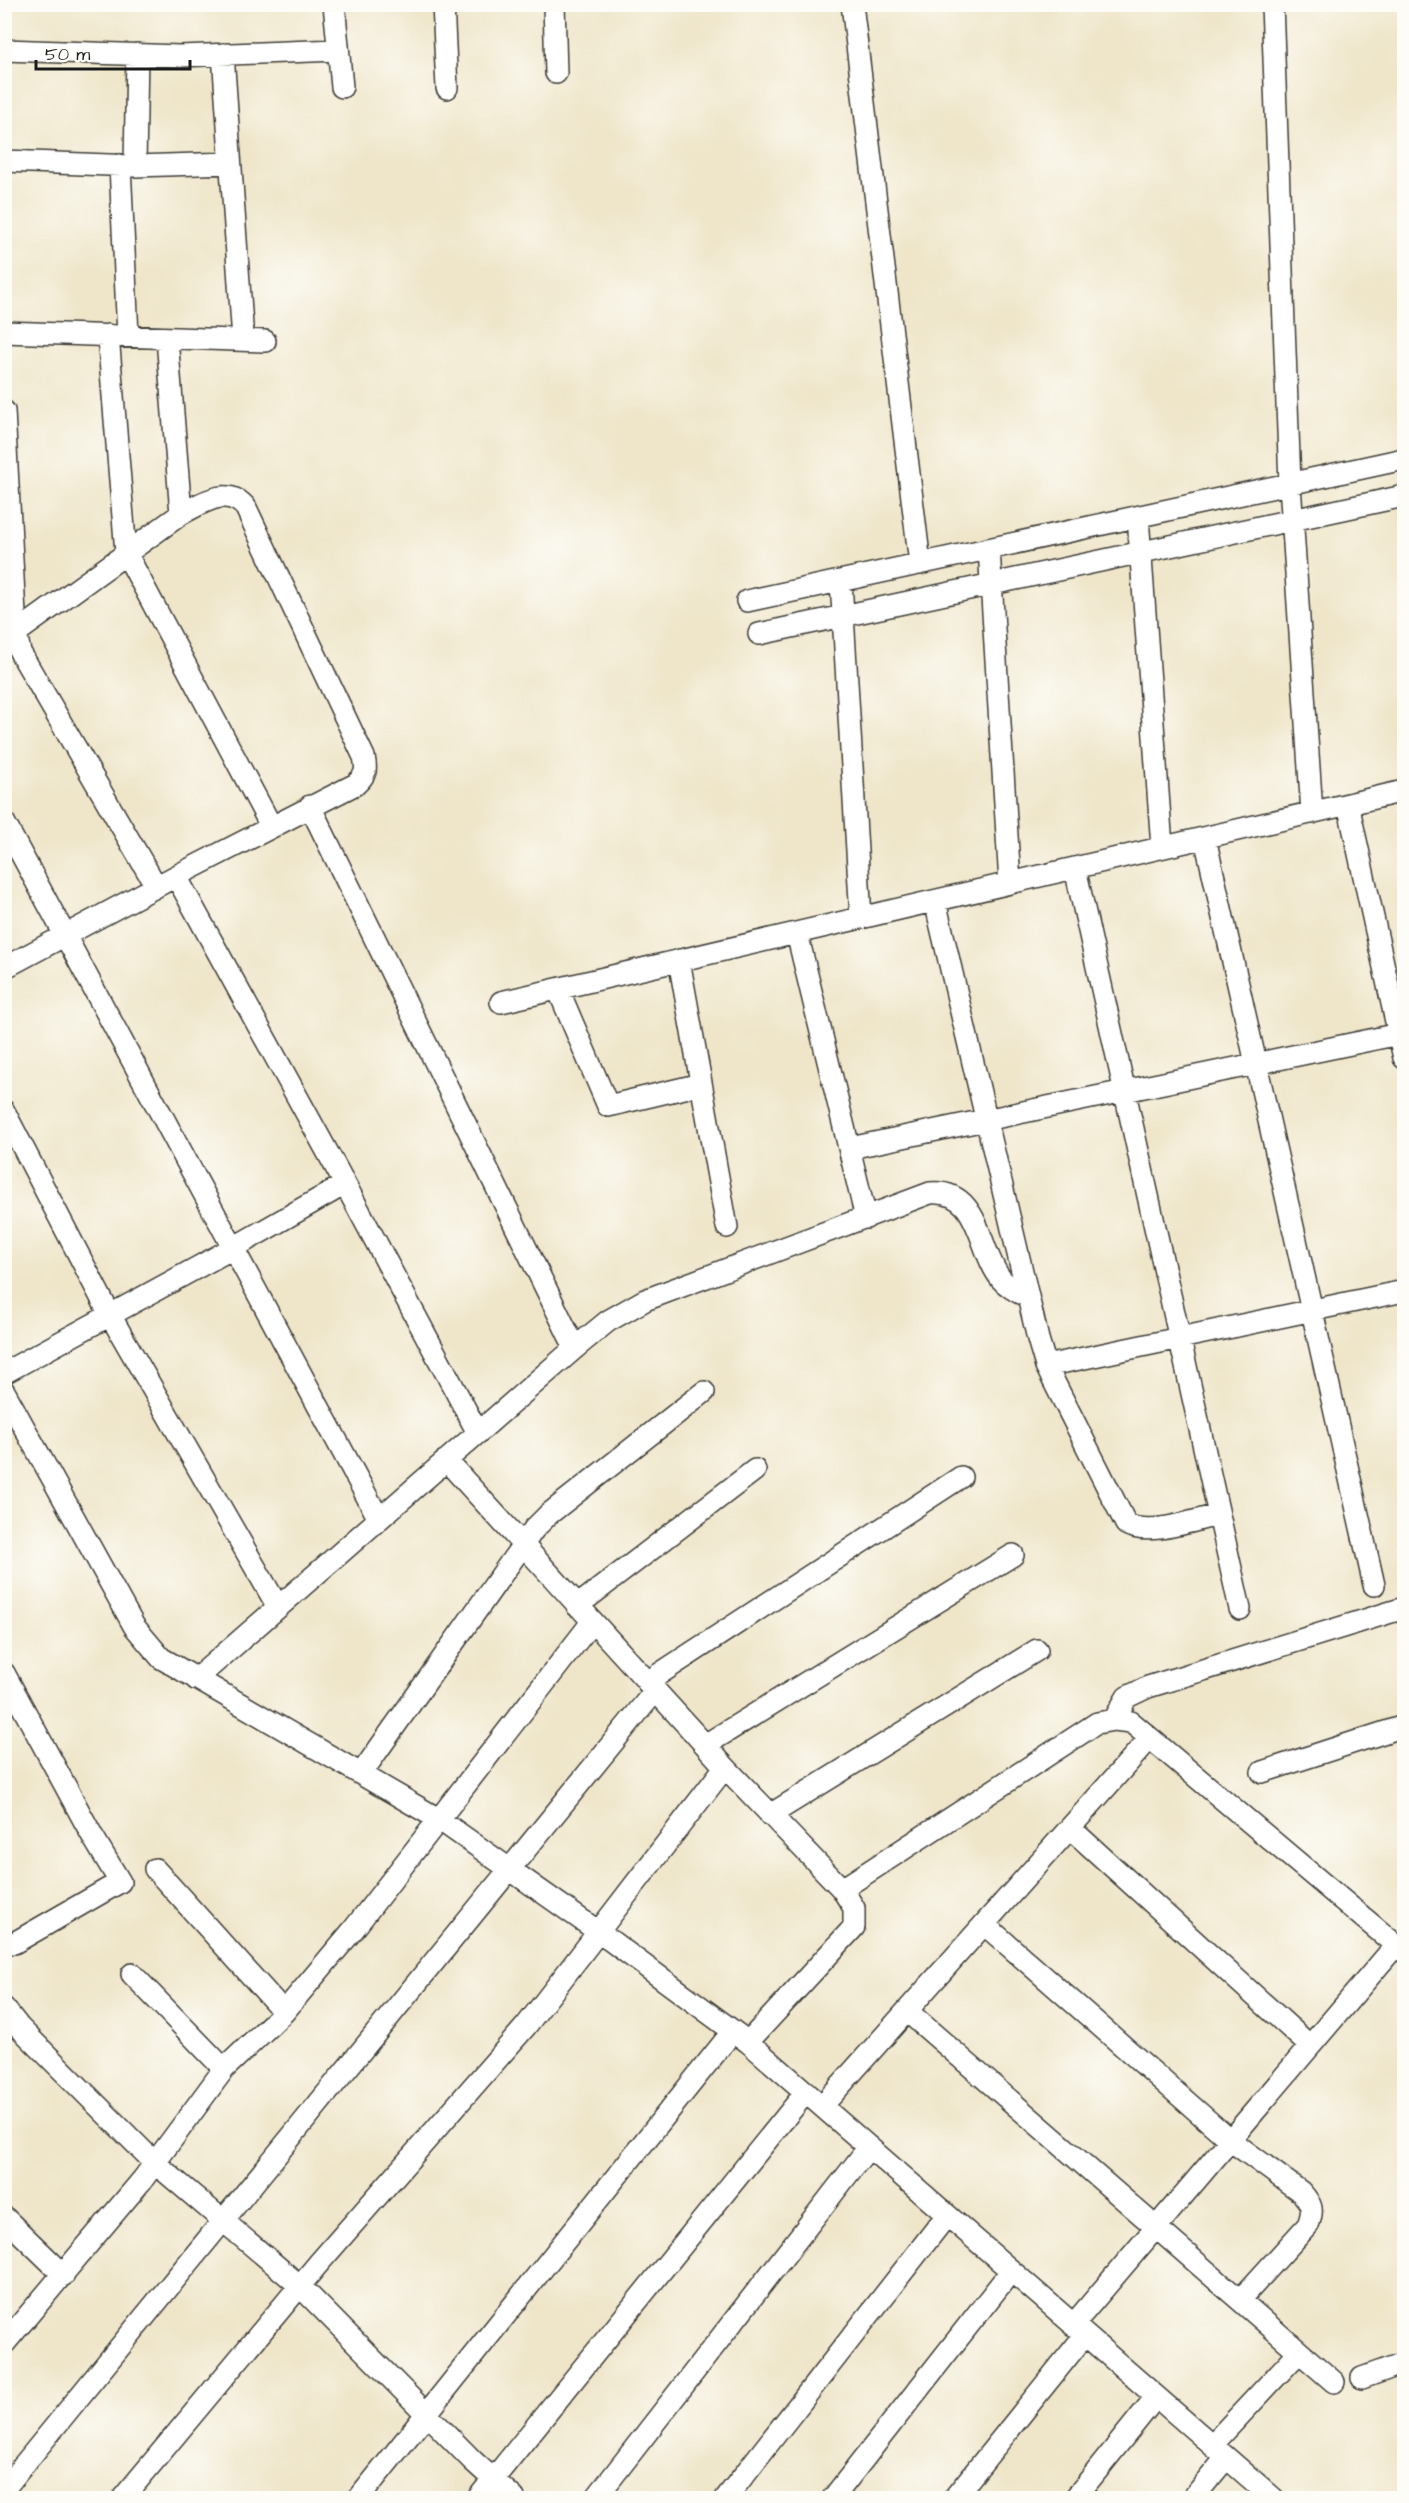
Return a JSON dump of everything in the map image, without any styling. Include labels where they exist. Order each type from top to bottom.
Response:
[{"type":"street","points":[[334,4],[342,87]]},
{"type":"street","points":[[442,4],[447,88]]},
{"type":"street","points":[[554,4],[556,73]]},
{"type":"street","points":[[852,4],[920,564]]},
{"type":"street","points":[[1272,4],[1290,484],[1312,813]]},
{"type":"street","points":[[4,50],[223,54],[338,50]]},
{"type":"street","points":[[137,54],[118,336],[126,553],[271,826]]},
{"type":"street","points":[[223,54],[243,340]]},
{"type":"street","points":[[4,161],[128,166],[230,163]]},
{"type":"street","points":[[4,332],[265,341]]},
{"type":"street","points":[[168,338],[181,514]]},
{"type":"street","points":[[4,411],[16,633],[20,652],[156,886]]},
{"type":"street","points":[[747,602],[1404,459]]},
{"type":"street","points":[[4,968],[156,886],[356,784],[365,777],[367,768],[364,757],[246,508],[239,500],[227,496],[210,499],[181,514],[16,633]]},
{"type":"street","points":[[759,634],[1404,496]]},
{"type":"street","points":[[1138,517],[1162,848]]},
{"type":"street","points":[[988,549],[1010,883]]},
{"type":"street","points":[[842,581],[861,918]]},
{"type":"street","points":[[501,1002],[1404,791]]},
{"type":"street","points":[[1348,804],[1399,1008],[1399,1034],[1404,1058]]},
{"type":"street","points":[[310,806],[575,1348]]},
{"type":"street","points":[[4,822],[380,1519]]},
{"type":"street","points":[[1205,838],[1374,1585]]},
{"type":"street","points":[[1075,868],[1240,1609]]},
{"type":"street","points":[[176,876],[478,1433]]},
{"type":"street","points":[[936,901],[1046,1366],[1126,1524],[1136,1530],[1154,1529],[1219,1515]]},
{"type":"street","points":[[797,933],[866,1218]]},
{"type":"street","points":[[679,960],[728,1227]]},
{"type":"street","points":[[558,989],[608,1106],[701,1084]]},
{"type":"street","points":[[849,1148],[1399,1034]]},
{"type":"street","points":[[4,1111],[110,1316],[278,1607]]},
{"type":"street","points":[[4,1373],[345,1184]]},
{"type":"street","points":[[196,1679],[575,1348],[608,1321],[645,1300],[930,1193],[943,1192],[956,1197],[968,1208],[1000,1278],[1013,1290],[1028,1296]]},
{"type":"street","points":[[1046,1366],[1404,1291]]},
{"type":"street","points":[[4,1391],[134,1626],[161,1658],[440,1820],[511,1868],[741,2036],[1272,2499]]},
{"type":"street","points":[[361,1774],[522,1546],[549,1514],[704,1392]]},
{"type":"street","points":[[359,2499],[427,2413],[741,2036],[854,1927],[854,1908],[842,1889],[725,1767],[446,1460]]},
{"type":"street","points":[[578,1606],[755,1470]]},
{"type":"street","points":[[4,2489],[511,1868],[651,1686],[962,1477]]},
{"type":"street","points":[[705,1745],[1013,1556]]},
{"type":"street","points":[[1114,1720],[1127,1697],[1148,1687],[1404,1608]]},
{"type":"street","points":[[4,2344],[64,2275],[154,2163],[224,2069],[284,2012],[353,1930],[592,1622]]},
{"type":"street","points":[[770,1815],[1037,1650]]},
{"type":"street","points":[[4,1673],[120,1882],[8,1940]]},
{"type":"street","points":[[842,1889],[1097,1723],[1114,1720],[1131,1722],[1400,1949],[1310,2046],[1156,2228],[954,2499]]},
{"type":"street","points":[[1262,1772],[1404,1726]]},
{"type":"street","points":[[478,2499],[814,2099],[907,2011],[1150,1738]]},
{"type":"street","points":[[123,2499],[300,2286],[526,2026],[725,1767]]},
{"type":"street","points":[[1070,1828],[1310,2046]]},
{"type":"street","points":[[155,1869],[284,2012]]},
{"type":"street","points":[[984,1924],[1230,2140],[1310,2201],[1313,2212],[1308,2225],[1240,2300]]},
{"type":"street","points":[[132,1974],[224,2069]]},
{"type":"street","points":[[4,2008],[20,2028],[154,2163],[300,2286],[514,2499]]},
{"type":"street","points":[[907,2011],[1334,2382]]},
{"type":"street","points":[[596,2499],[869,2147]]},
{"type":"street","points":[[726,2499],[947,2215]]},
{"type":"street","points":[[4,2217],[64,2275]]},
{"type":"street","points":[[833,2499],[1011,2271]]},
{"type":"street","points":[[1193,2499],[1219,2452],[1299,2352]]},
{"type":"street","points":[[1362,2378],[1404,2363]]},
{"type":"street","points":[[1075,2499],[1156,2397]]}]
